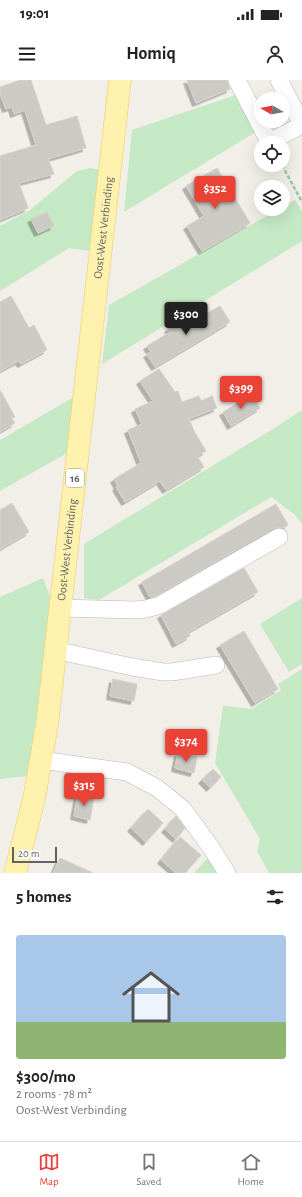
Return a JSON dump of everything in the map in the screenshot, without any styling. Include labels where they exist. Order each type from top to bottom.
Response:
[{"type":"main road","name":"Oost-West Verbinding","points":[[15,873],[34,799],[42,760],[120,80]]},
{"type":"lane","points":[[237,80],[269,142],[302,125],[280,80]]},
{"type":"lane","points":[[60,608],[135,610],[160,605],[279,537]]},
{"type":"lane","points":[[55,650],[132,667],[163,672],[216,665]]},
{"type":"lane","points":[[42,760],[127,772],[157,788],[183,809],[212,849],[227,873]]},
{"type":"path","points":[[286,172],[302,202]]},
{"type":"green space","points":[[236,95],[254,133],[124,212],[132,130]]},
{"type":"green space","points":[[90,168],[101,170],[90,251],[69,248],[0,291],[0,226],[30,210],[77,171]]},
{"type":"green space","points":[[295,200],[302,211],[302,241],[102,364],[109,305],[267,216],[290,216],[290,203]]},
{"type":"green space","points":[[74,397],[67,453],[0,491],[0,440]]},
{"type":"green space","points":[[302,410],[302,524],[294,514],[271,497],[99,600],[84,598],[84,544]]},
{"type":"green space","points":[[43,578],[52,602],[28,776],[0,779],[0,597]]},
{"type":"green space","points":[[302,598],[302,664],[289,672],[260,624]]},
{"type":"green space","points":[[302,669],[302,873],[269,873],[257,851],[260,839],[215,763],[223,706],[252,709],[281,690],[278,684]]},
{"type":"green space","points":[[210,855],[221,873],[194,873]]},
{"type":"building","points":[[21,80],[31,80],[46,125],[77,116],[86,148],[48,159],[54,174],[19,183],[28,208],[0,220],[0,156],[36,145],[25,110],[14,114],[12,107],[6,109],[0,93],[0,87]]},
{"type":"building","points":[[187,80],[227,80],[230,89],[196,103]]},
{"type":"building","points":[[217,168],[250,223],[202,251],[187,226],[204,216],[186,186]]},
{"type":"building","points":[[47,212],[54,226],[38,233],[31,219]]},
{"type":"building","points":[[11,296],[29,328],[34,325],[47,350],[21,364],[19,361],[0,371],[0,302]]},
{"type":"building","points":[[220,306],[230,322],[155,367],[147,354],[151,352],[147,346],[170,332],[168,329],[179,322],[182,328]]},
{"type":"building","points":[[159,369],[175,392],[178,391],[182,402],[199,396],[201,401],[212,396],[217,408],[189,419],[194,431],[206,451],[197,456],[204,467],[166,490],[160,481],[125,502],[116,487],[118,486],[114,479],[141,463],[128,430],[142,424],[135,409],[153,401],[140,381]]},
{"type":"building","points":[[0,390],[15,417],[12,418],[15,423],[0,432]]},
{"type":"building","points":[[251,395],[260,408],[231,426],[223,412]]},
{"type":"building","points":[[12,503],[29,532],[0,549],[0,510]]},
{"type":"building","points":[[276,504],[288,525],[283,528],[274,528],[156,596],[150,597],[142,582]]},
{"type":"building","points":[[244,568],[258,592],[188,632],[190,636],[176,644],[161,615]]},
{"type":"building","points":[[244,631],[278,689],[255,703],[220,645]]},
{"type":"building","points":[[113,679],[137,684],[134,701],[110,696]]},
{"type":"building","points":[[178,753],[197,757],[194,773],[175,768]]},
{"type":"building","points":[[213,769],[221,777],[210,788],[202,780]]},
{"type":"building","points":[[78,794],[94,797],[90,820],[74,816]]},
{"type":"building","points":[[148,809],[163,823],[146,842],[131,828]]},
{"type":"building","points":[[176,816],[185,828],[176,839],[165,829]]},
{"type":"building","points":[[180,837],[201,855],[185,873],[176,873],[161,860]]},
{"type":"building","points":[[60,858],[93,873],[53,873]]}]
